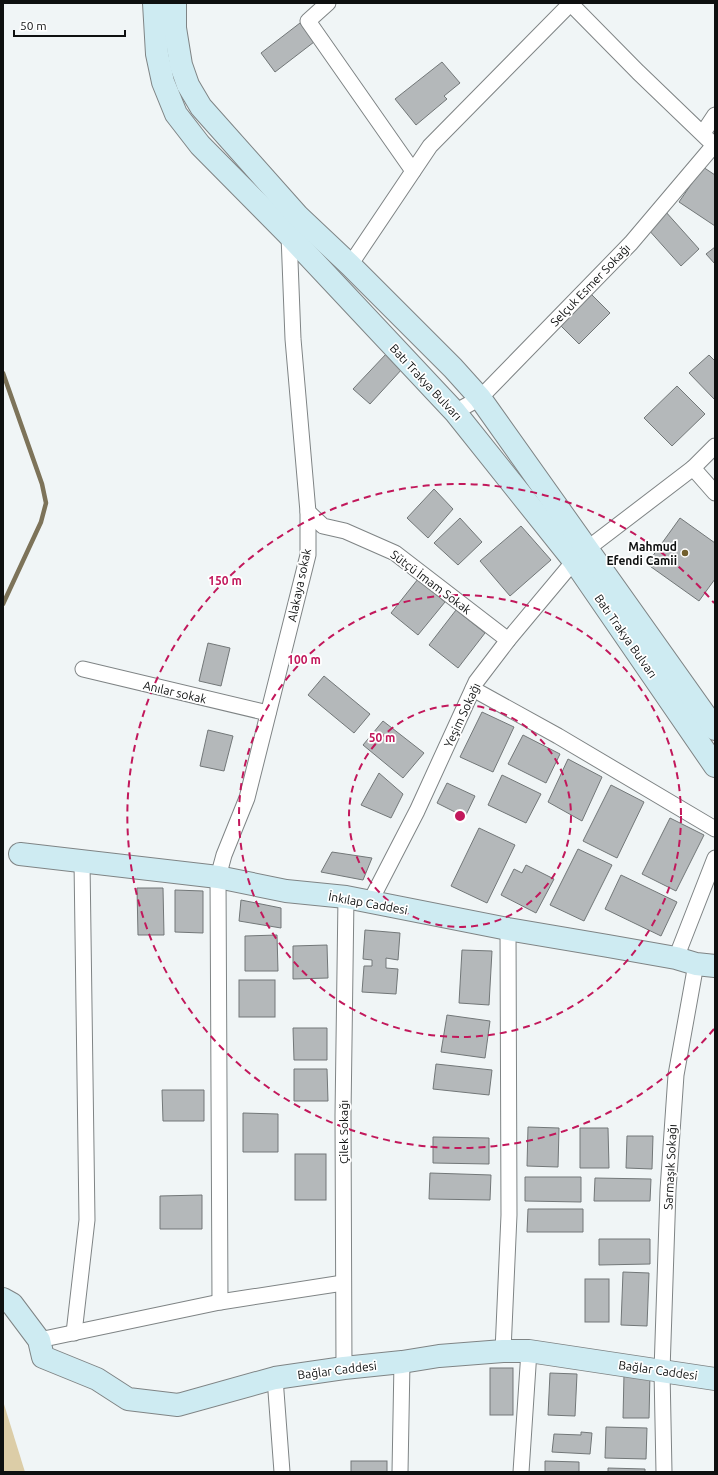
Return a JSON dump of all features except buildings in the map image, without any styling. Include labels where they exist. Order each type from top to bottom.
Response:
[{"type":"main road","name":"Batı Trakya Bulvarı","points":[[154,3],[157,54],[163,82],[176,114],[200,145],[289,235],[455,412],[581,555],[707,712],[715,729]]},
{"type":"main road","name":"Batı Trakya Bulvarı","points":[[175,3],[175,28],[181,65],[188,85],[201,107],[298,216],[350,265],[453,368],[480,398],[715,766]]},
{"type":"main road","name":"İnkılap Caddesi","points":[[20,854],[218,877],[286,891],[346,897],[508,929],[676,958],[706,965]]},
{"type":"main road","name":"Bağlar Caddesi","points":[[3,1299],[12,1304],[39,1340],[43,1356],[97,1379],[128,1399],[178,1405],[275,1378],[439,1356],[504,1350],[529,1351],[715,1379]]},
{"type":"street","points":[[328,3],[308,21],[413,171]]},
{"type":"street","points":[[350,265],[430,146],[570,3],[638,72],[714,145]]},
{"type":"street","points":[[703,133],[715,115]]},
{"type":"street","name":"Selçuk Esmer Sokağı","points":[[455,412],[480,398],[632,243],[714,145]]},
{"type":"street","name":"Alakaya sokak","points":[[220,1302],[218,877],[224,855],[247,798],[308,555],[308,512],[293,338],[289,235]]},
{"type":"street","name":"Yeşim Sokağı","points":[[370,902],[417,810],[476,682],[508,640],[581,555],[693,468],[715,446]]},
{"type":"street","points":[[693,468],[715,492]]},
{"type":"street","name":"Sütçü İmam Sokak","points":[[308,512],[323,526],[345,531],[395,553],[508,640]]},
{"type":"street","name":"Anılar sokak","points":[[83,669],[268,713]]},
{"type":"street","points":[[473,689],[558,736],[715,829]]},
{"type":"street","points":[[676,958],[715,858]]},
{"type":"street","points":[[74,1332],[87,1220],[82,862]]},
{"type":"street","name":"Çilek Sokağı","points":[[344,1368],[343,1283],[346,897]]},
{"type":"street","points":[[504,1350],[509,1215],[508,929]]},
{"type":"street","name":"Sarmaşık Sokağı","points":[[664,1472],[662,1371],[668,1190],[676,1075],[706,965]]},
{"type":"street","points":[[39,1340],[220,1302],[343,1283]]},
{"type":"street","points":[[521,1472],[529,1351]]},
{"type":"street","points":[[400,1472],[402,1362]]},
{"type":"street","points":[[275,1378],[282,1472]]},
{"type":"shaded area","points":[[3,1401],[25,1472],[3,1472]]},
{"type":"waterway","points":[[3,373],[42,484],[46,503],[41,522],[3,604]]},
{"type":"place","name":"Mahmud Efendi Camii","points":[[685,553]]}]
